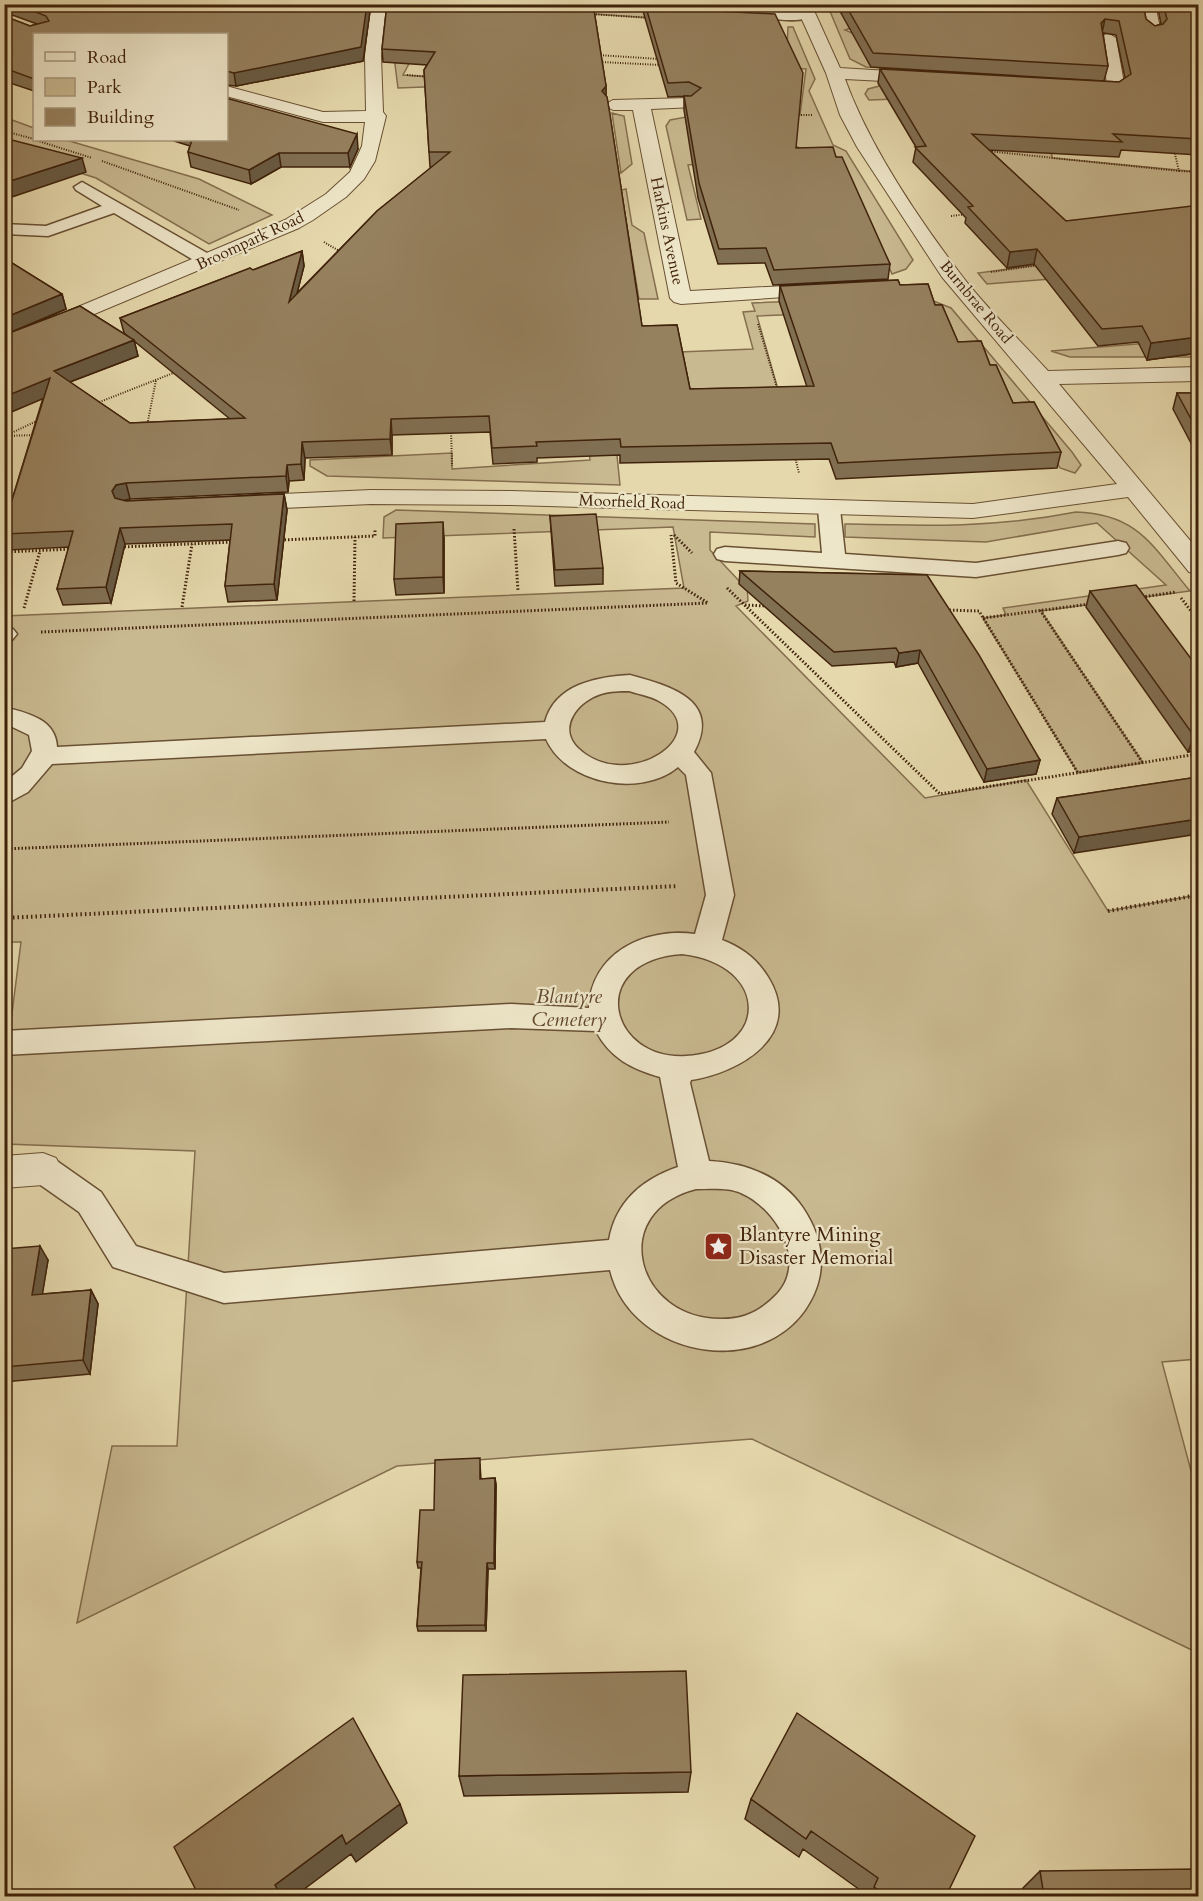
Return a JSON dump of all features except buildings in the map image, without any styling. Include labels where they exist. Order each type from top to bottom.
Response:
[{"type":"street","name":"Broompark Road","points":[[4,346],[292,224],[319,208],[347,186],[363,165],[374,144],[377,116],[374,39],[379,4]]},
{"type":"street","points":[[1147,4],[1154,33]]},
{"type":"street","name":"Burnbrae Road","points":[[805,10],[834,73],[849,115],[949,282],[1042,378],[1198,566]]},
{"type":"street","points":[[1060,86],[1116,89],[1108,38]]},
{"type":"street","points":[[834,73],[934,79]]},
{"type":"street","points":[[228,92],[323,117],[377,116]]},
{"type":"street","points":[[613,105],[689,103]]},
{"type":"street","name":"Harkins Avenue","points":[[641,104],[681,298],[839,290]]},
{"type":"street","points":[[1042,378],[1198,374]]},
{"type":"street","name":"Moorfield Road","points":[[213,504],[378,497],[453,497],[973,511],[1133,489]]},
{"type":"street","points":[[4,1173],[43,1169]]},
{"type":"lane","points":[[728,4],[766,15],[805,10]]},
{"type":"lane","points":[[82,187],[208,261]]},
{"type":"lane","points":[[4,229],[48,231],[115,207]]},
{"type":"lane","points":[[818,508],[834,560]]},
{"type":"lane","points":[[725,554],[976,570],[1118,549]]},
{"type":"lane","points":[[630,683],[652,687],[672,696],[685,709],[692,723],[691,739],[682,754],[667,764],[649,771],[627,774],[606,772],[586,766],[570,756],[560,744],[556,730],[559,714],[564,708],[586,690],[607,684],[630,683]]},
{"type":"lane","points":[[4,715],[24,720],[38,729],[45,741],[45,756],[38,771],[24,784],[4,796]]},
{"type":"lane","points":[[45,756],[556,730]]},
{"type":"lane","points":[[682,754],[698,773],[720,895],[706,946]]},
{"type":"lane","points":[[682,943],[706,946],[729,955],[748,970],[760,988],[765,1008],[761,1028],[748,1046],[728,1060],[704,1068],[676,1069],[652,1063],[631,1053],[615,1038],[605,1020],[602,1001],[607,982],[619,966],[637,953],[658,945],[682,943]]},
{"type":"lane","points":[[4,1043],[512,1016],[605,1020]]},
{"type":"lane","points":[[676,1069],[675,1083],[696,1175]]},
{"type":"lane","points":[[43,1169],[90,1202],[126,1257],[224,1288],[623,1254]]},
{"type":"lane","points":[[696,1175],[724,1175],[752,1183],[776,1197],[794,1218],[805,1243],[807,1268],[798,1294],[781,1314],[756,1329],[727,1336],[696,1333],[668,1323],[645,1304],[630,1280],[623,1254],[626,1232],[636,1211],[652,1194],[696,1175]]},
{"type":"path","points":[[594,4],[591,14],[658,19]]},
{"type":"path","points":[[598,55],[667,59]]},
{"type":"path","points":[[596,62],[664,66]]},
{"type":"path","points":[[374,73],[436,77]]},
{"type":"path","points":[[791,115],[849,115]]},
{"type":"path","points":[[4,131],[33,138]]},
{"type":"path","points":[[41,141],[144,175],[227,207],[292,224],[350,257]]},
{"type":"path","points":[[1174,149],[1179,171]]},
{"type":"path","points":[[987,158],[979,150],[1198,172]]},
{"type":"path","points":[[913,221],[968,214]]},
{"type":"path","points":[[949,282],[1049,264]]},
{"type":"path","points":[[750,294],[781,400]]},
{"type":"path","points":[[94,405],[178,371]]},
{"type":"path","points":[[146,430],[156,380]]},
{"type":"path","points":[[4,436],[45,417]]},
{"type":"path","points":[[451,419],[453,497]]},
{"type":"path","points":[[4,436],[38,435]]},
{"type":"path","points":[[795,456],[818,508]]},
{"type":"path","points":[[274,540],[375,536],[378,497]]},
{"type":"path","points":[[512,498],[518,591]]},
{"type":"path","points":[[5,635],[708,603],[676,583],[671,533],[695,557]]},
{"type":"path","points":[[354,601],[355,537]]},
{"type":"path","points":[[121,547],[123,538]]},
{"type":"path","points":[[109,548],[239,542]]},
{"type":"path","points":[[182,607],[192,544]]},
{"type":"path","points":[[4,552],[75,549]]},
{"type":"path","points":[[22,613],[40,551]]},
{"type":"path","points":[[720,581],[940,794],[1198,754]]},
{"type":"path","points":[[1131,598],[1178,592],[1198,620]]},
{"type":"path","points":[[983,618],[1097,603]]},
{"type":"path","points":[[744,605],[767,606]]},
{"type":"path","points":[[944,610],[979,611],[1078,772]]},
{"type":"path","points":[[1040,610],[1143,763]]},
{"type":"path","points":[[4,849],[707,820]]},
{"type":"path","points":[[4,918],[718,884]]},
{"type":"path","points":[[1108,911],[1198,895]]},
{"type":"path","points":[[4,1460],[12,1459]]},
{"type":"green space","points":[[548,4],[646,8],[647,5],[711,6],[705,10],[733,21],[733,23],[545,11]]},
{"type":"green space","points":[[829,9],[884,15],[885,18],[845,30],[868,40],[1074,78],[866,67],[850,59]]},
{"type":"green space","points":[[788,27],[793,27],[815,79],[809,91],[833,145],[846,151],[913,260],[906,269],[892,274],[865,212],[788,161],[772,115],[800,115],[806,69],[786,68]]},
{"type":"green space","points":[[392,41],[420,43],[403,75],[503,81],[503,84],[398,88]]},
{"type":"green space","points":[[887,84],[1002,91],[1003,121],[1050,123],[1052,158],[1198,172],[1198,228],[1189,219],[1101,231],[1141,272],[987,284],[978,273],[1083,259],[1059,235],[1063,234],[979,150],[986,150],[955,97],[869,100],[865,94],[868,89]]},
{"type":"green space","points":[[612,113],[624,116],[632,164],[621,173]]},
{"type":"green space","points":[[4,117],[33,128],[33,141],[69,141],[199,179],[272,215],[209,244],[96,178],[5,149]]},
{"type":"green space","points":[[686,117],[699,164],[688,165],[701,219],[687,220],[666,126],[670,120]]},
{"type":"green space","points":[[626,189],[632,225],[644,233],[658,299],[639,299],[621,190]]},
{"type":"green space","points":[[877,298],[882,311],[757,316],[781,400],[612,406],[620,485],[327,476],[310,466],[310,460],[452,453],[452,469],[590,460],[584,407],[679,352],[753,349],[743,312],[755,311],[752,303]]},
{"type":"green space","points":[[931,300],[951,308],[1072,452],[1081,465],[1075,473],[1060,468],[1030,415],[1013,415],[958,354]]},
{"type":"green space","points":[[1198,339],[1198,357],[1070,357],[1051,351]]},
{"type":"green space","name":"Blantyre Cemetery","points":[[396,510],[815,524],[815,537],[710,532],[710,550],[742,584],[747,584],[748,601],[736,606],[925,798],[1026,780],[1108,911],[1198,895],[1198,1359],[1162,1362],[1198,1497],[1198,1653],[752,1439],[397,1466],[77,1623],[112,1446],[177,1446],[195,1151],[5,1144],[5,1069],[21,942],[4,942],[4,616],[684,588],[673,527],[383,538],[384,517]]},
{"type":"green space","points":[[1076,512],[1097,514],[1130,526],[1154,547],[1190,591],[1041,611],[1143,763],[1078,773],[983,618],[1006,615],[1003,608],[1166,585],[1097,523],[986,542],[845,537],[845,524],[989,523]]},
{"type":"place","name":"Blantyre Mining Disaster Memorial","points":[[718,1246]]}]
